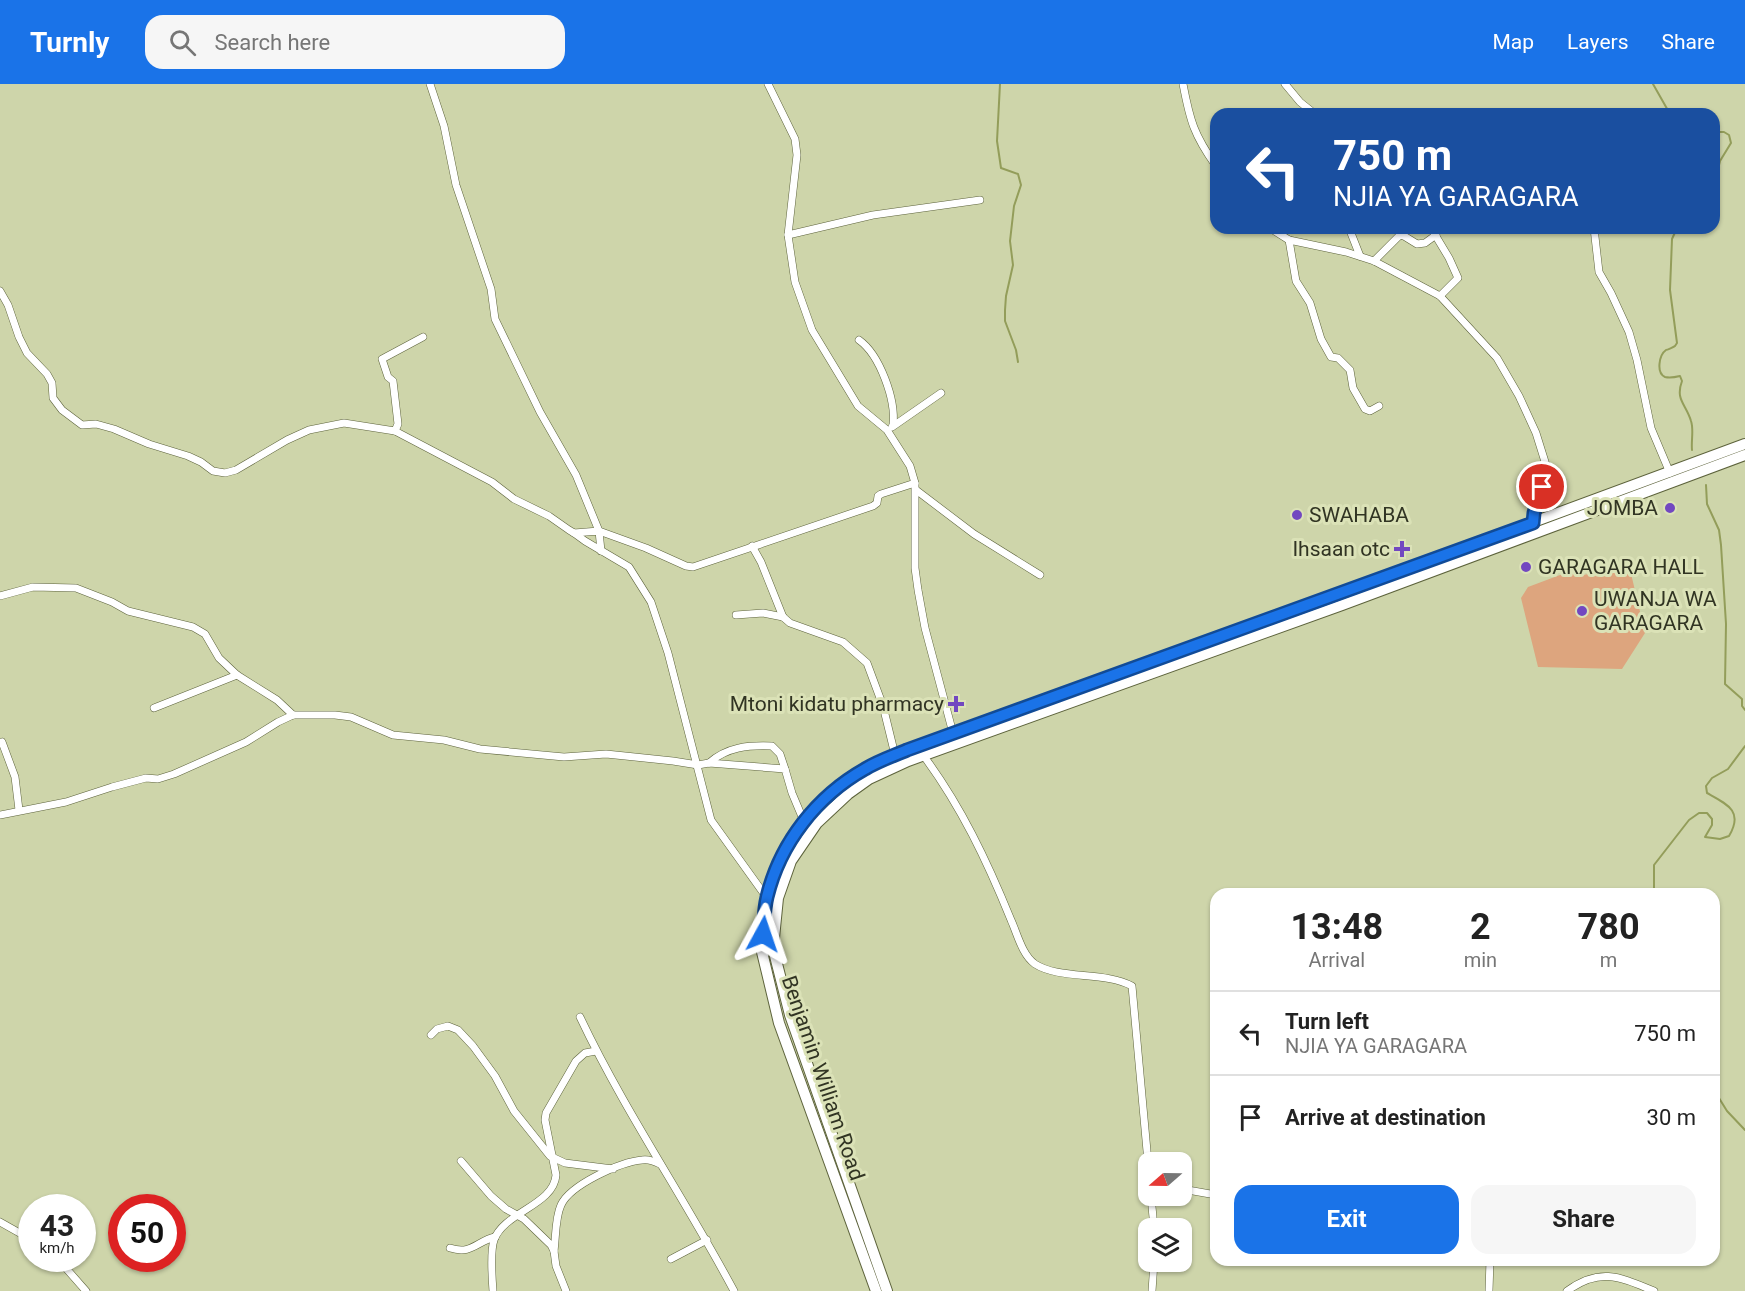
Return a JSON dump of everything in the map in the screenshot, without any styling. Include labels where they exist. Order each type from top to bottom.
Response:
[{"type":"main road","name":"Benjamin William Road","points":[[876,1291],[779,1023],[762,952],[767,898],[779,861],[808,826],[869,779],[954,739],[1745,444]]},
{"type":"main road","name":"Benjamin William Road","points":[[887,1291],[790,1016],[773,948],[778,898],[791,861],[808,826],[810,813],[840,786],[866,769],[896,755],[954,739],[1342,605],[1745,455]]},
{"type":"street","points":[[430,84],[444,126],[456,185],[490,289],[495,319],[540,412],[576,475],[599,531],[601,551]]},
{"type":"street","points":[[768,84],[795,139],[797,155],[788,235],[795,282],[812,330],[858,406],[890,428],[910,466],[916,487],[916,579],[925,628],[954,739]]},
{"type":"street","points":[[1183,84],[1196,135],[1210,157]]},
{"type":"street","points":[[1285,84],[1308,108]]},
{"type":"street","points":[[788,235],[873,215],[980,200]]},
{"type":"street","points":[[1279,234],[1288,240],[1374,261],[1440,296],[1497,358],[1520,396],[1536,433],[1547,470],[1533,523]]},
{"type":"street","points":[[1351,234],[1360,256]]},
{"type":"street","points":[[1596,234],[1596,262],[1599,272],[1629,332],[1651,428],[1670,473]]},
{"type":"street","points":[[1374,261],[1400,235],[1417,244],[1425,243],[1436,236],[1458,278],[1440,296]]},
{"type":"street","points":[[1288,240],[1296,281],[1310,303],[1321,339],[1331,357],[1338,358],[1350,370],[1353,388],[1365,409],[1370,411],[1379,406]]},
{"type":"street","points":[[0,291],[27,353],[47,374],[52,383],[53,398],[62,410],[82,425],[96,424],[114,429],[148,444],[188,456],[213,471],[225,473],[236,470],[309,430],[344,423],[395,431],[492,482],[514,499],[549,516],[629,567],[651,602],[668,653],[714,826],[767,898]]},
{"type":"street","points":[[395,431],[398,424],[393,381],[387,376],[382,359],[423,336]]},
{"type":"street","points":[[859,340],[874,353],[882,375],[893,407],[890,428]]},
{"type":"street","points":[[890,428],[941,393]]},
{"type":"street","points":[[574,533],[599,531],[693,567],[864,510],[875,505],[881,494],[916,487]]},
{"type":"street","points":[[916,487],[974,534],[1040,575]]},
{"type":"street","points":[[590,531],[590,544]]},
{"type":"street","points":[[752,546],[761,562],[783,617],[790,623],[843,642],[867,663],[883,706],[896,755]]},
{"type":"street","points":[[0,596],[33,587],[76,588],[128,611],[193,627],[205,634],[219,658],[237,675],[277,700],[293,715]]},
{"type":"street","points":[[736,615],[763,613],[783,617]]},
{"type":"street","points":[[154,708],[237,675]]},
{"type":"street","points":[[0,815],[66,802],[146,778],[158,779],[174,774],[246,742],[293,715],[351,717],[393,735],[444,740],[480,749],[564,757],[606,754],[698,765],[709,763],[785,769]]},
{"type":"street","points":[[0,742],[2,742],[15,777],[19,810]]},
{"type":"street","points":[[709,763],[717,756],[741,747],[772,746],[780,754],[808,826]]},
{"type":"street","points":[[923,755],[968,823],[1030,959],[1045,968],[1122,981],[1132,986],[1146,1152]]},
{"type":"street","points":[[579,1017],[596,1051],[660,1164],[707,1240],[734,1291]]},
{"type":"street","points":[[430,1035],[437,1029],[448,1026],[458,1030],[467,1038],[495,1076],[514,1111],[553,1158],[565,1163],[614,1169]]},
{"type":"street","points":[[493,1291],[495,1237],[517,1215],[554,1187],[556,1175],[545,1120],[546,1113],[576,1061],[585,1053],[596,1051]]},
{"type":"street","points":[[566,1291],[556,1266],[554,1251],[558,1212],[562,1202],[585,1180],[641,1160],[650,1160],[660,1164]]},
{"type":"street","points":[[461,1161],[491,1196],[545,1238],[554,1251]]},
{"type":"street","points":[[1192,1191],[1210,1194]]},
{"type":"street","points":[[0,1222],[18,1232]]},
{"type":"street","points":[[450,1248],[463,1251],[479,1246],[495,1237]]},
{"type":"street","points":[[671,1259],[707,1240]]},
{"type":"street","points":[[1489,1291],[1491,1266]]},
{"type":"street","points":[[69,1272],[86,1291]]},
{"type":"street","points":[[1152,1291],[1153,1272]]},
{"type":"street","points":[[1568,1291],[1590,1278],[1603,1276],[1616,1276],[1654,1291]]},
{"type":"shaded area","name":"UWANJA WA GARAGARA","points":[[1629,565],[1645,633],[1622,669],[1538,667],[1521,598],[1528,587],[1576,569],[1579,576]]},
{"type":"waterway","points":[[1000,84],[997,141],[1001,168],[1018,174],[1021,185],[1014,206],[1010,241],[1013,265],[1005,310],[1005,321],[1018,362]]},
{"type":"waterway","points":[[1653,84],[1667,108]]},
{"type":"waterway","points":[[1720,132],[1729,135],[1731,143],[1720,161]]},
{"type":"waterway","points":[[1674,234],[1672,239],[1670,290],[1677,343],[1664,352],[1660,360],[1660,372],[1665,377],[1680,376],[1682,381],[1680,398],[1692,424],[1692,450]]},
{"type":"waterway","points":[[1706,485],[1707,504],[1719,530],[1721,545],[1726,624],[1725,684],[1742,699],[1742,706],[1745,710]]},
{"type":"waterway","points":[[1654,888],[1654,865],[1689,820],[1699,813],[1707,813],[1712,819],[1712,825],[1705,837],[1720,839],[1729,836],[1735,820],[1734,814],[1727,805],[1707,793],[1706,786],[1712,778],[1728,769],[1745,746]]},
{"type":"waterway","points":[[1720,1100],[1745,1130]]},
{"type":"place","name":"JOMBA","points":[[1670,508]]},
{"type":"place","name":"SWAHABA","points":[[1297,515]]},
{"type":"place","name":"Ihsaan otc","points":[[1402,549]]},
{"type":"place","name":"GARAGARA HALL","points":[[1526,567]]},
{"type":"place","name":"UWANJA WA GARAGARA","points":[[1582,611]]},
{"type":"place","name":"Mtoni kidatu pharmacy","points":[[956,704]]},
{"type":"route","points":[[763,934],[767,898],[779,861],[810,813],[840,786],[866,769],[907,750],[1533,523],[1532,518],[1542,487]]}]
